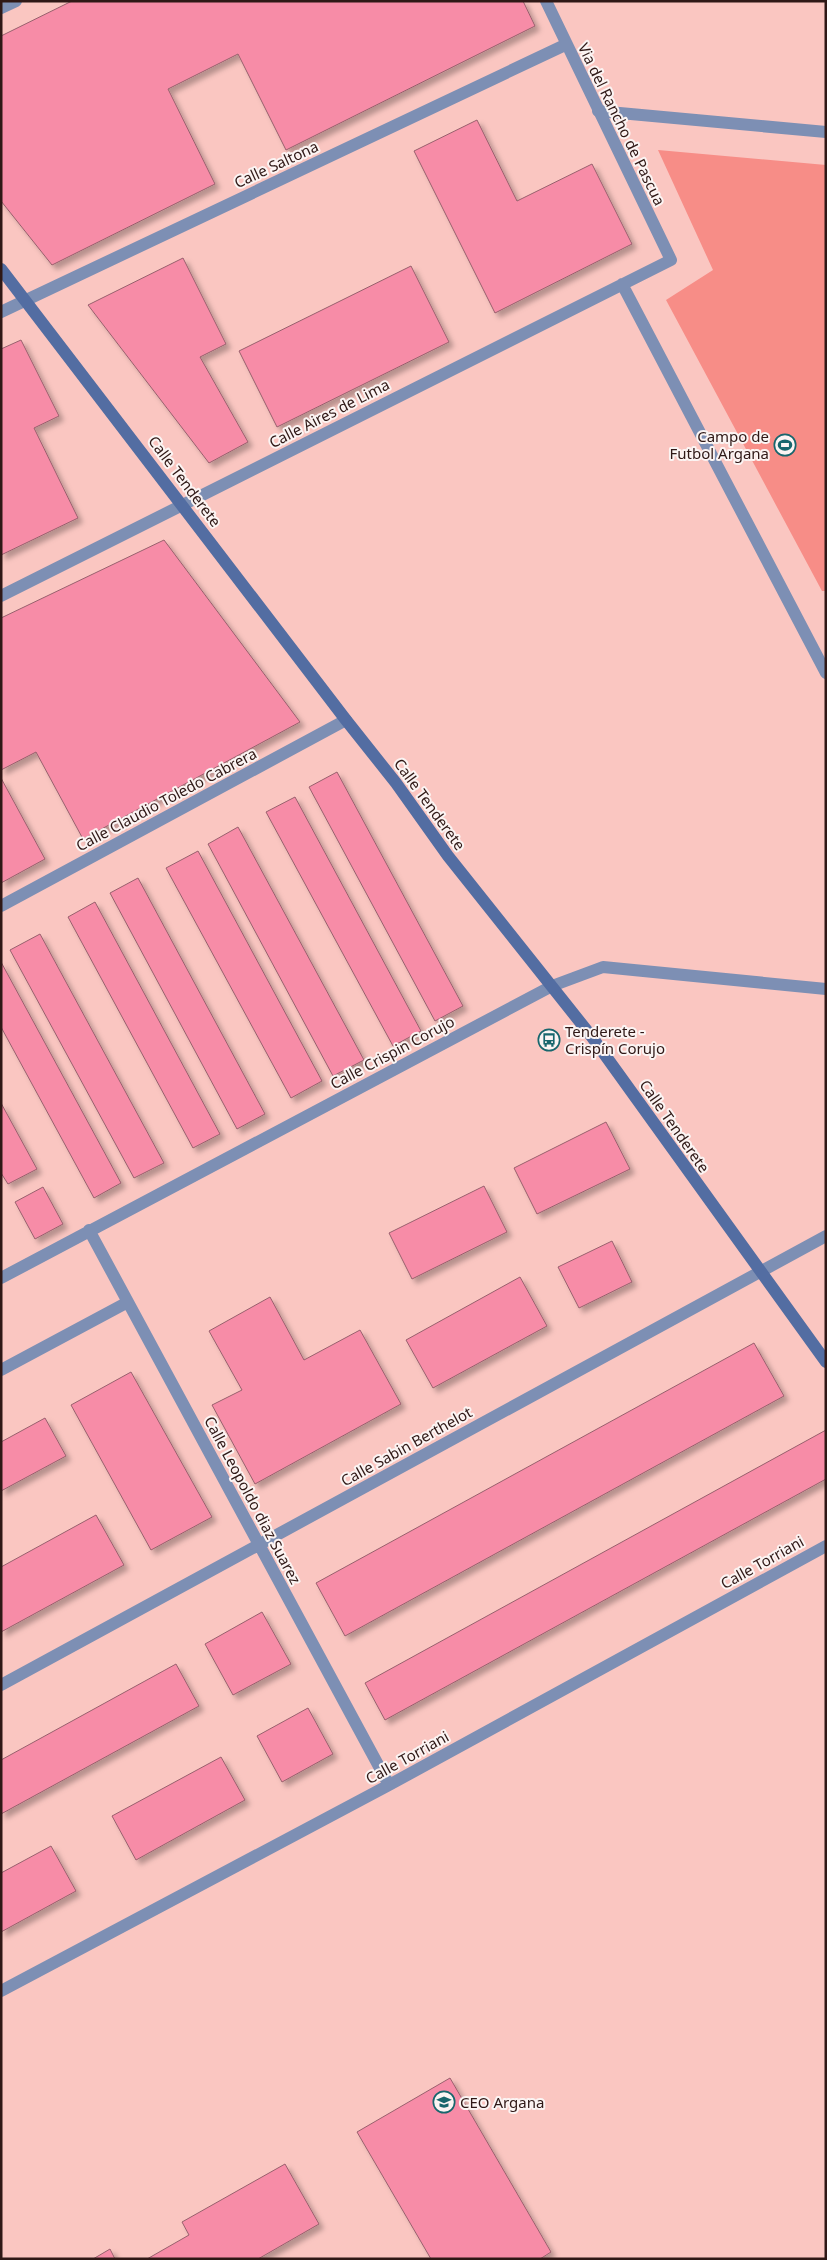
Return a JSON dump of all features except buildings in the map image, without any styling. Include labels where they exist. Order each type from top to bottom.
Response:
[{"type":"street","points":[[1,8],[16,1]]},
{"type":"street","name":"Via del Rancho de Pascua","points":[[546,1],[565,45],[671,260]]},
{"type":"street","name":"Calle Saltona","points":[[1,312],[565,45]]},
{"type":"street","points":[[598,111],[826,132]]},
{"type":"street","name":"Calle Aires de Lima","points":[[1,596],[671,260]]},
{"type":"street","name":"Calle Tenderete","points":[[1,269],[396,783],[448,856],[592,1037],[826,1362]]},
{"type":"street","points":[[622,284],[826,673]]},
{"type":"street","name":"Calle Claudio Toledo Cabrera","points":[[1,906],[346,720]]},
{"type":"street","name":"Calle Crispin Corujo","points":[[1,1278],[552,986],[603,966],[826,989]]},
{"type":"street","name":"Calle Leopoldo diaz Suarez","points":[[89,1230],[389,1785]]},
{"type":"street","name":"Calle Sabin Berthelot","points":[[1,1685],[826,1236]]},
{"type":"street","points":[[1,1370],[128,1302]]},
{"type":"street","name":"Calle Torriani","points":[[1,1991],[389,1785],[826,1546]]},
{"type":"shaded area","name":"Campo de Futbol Argana","points":[[658,150],[826,165],[826,591],[822,591],[666,300],[713,270]]},
{"type":"place","name":"Campo de Futbol Argana","points":[[785,445]]},
{"type":"place","name":"Tenderete - Crispín Corujo","points":[[549,1040]]},
{"type":"place","name":"CEO Argana","points":[[444,2102]]}]
